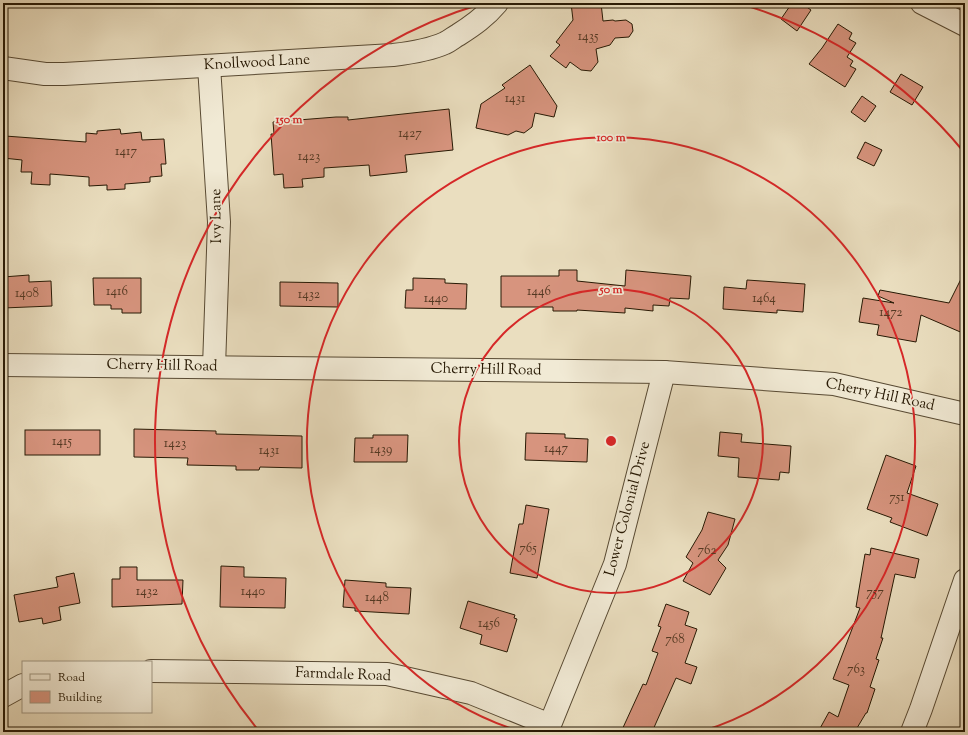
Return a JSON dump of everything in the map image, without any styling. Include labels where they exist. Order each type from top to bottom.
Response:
[{"type":"street","name":"Knollwood Lane","points":[[3,68],[45,74],[64,74],[410,53],[444,43],[473,25],[487,14],[497,3]]},
{"type":"street","points":[[922,3],[965,25]]},
{"type":"street","name":"Ivy Lane","points":[[210,66],[219,222],[214,367]]},
{"type":"street","name":"Cherry Hill Road","points":[[3,365],[664,372],[834,384],[965,414]]},
{"type":"street","name":"Lower Colonial Drive","points":[[549,729],[615,564],[664,372]]},
{"type":"street","points":[[912,732],[965,580]]},
{"type":"street","name":"Farmdale Road","points":[[152,670],[387,674],[471,693],[549,729]]},
{"type":"street","points":[[3,696],[22,686]]},
{"type":"building","points":[[571,3],[601,3],[603,21],[626,20],[632,24],[633,31],[629,37],[615,38],[610,45],[596,49],[598,62],[591,71],[581,70],[570,62],[566,68],[550,56],[560,45],[556,42],[573,20]]},
{"type":"building","points":[[792,3],[801,3],[811,10],[797,31],[781,19]]},
{"type":"building","points":[[838,24],[852,33],[849,39],[856,43],[847,57],[853,61],[850,66],[856,69],[845,87],[809,64]]},
{"type":"building","points":[[530,65],[557,106],[554,117],[535,113],[532,127],[524,133],[516,131],[508,135],[476,128],[481,104],[505,88],[502,85]]},
{"type":"building","points":[[901,74],[923,87],[912,105],[890,92]]},
{"type":"building","points":[[862,96],[876,106],[865,122],[851,112]]},
{"type":"building","points":[[449,109],[453,150],[405,155],[407,172],[370,176],[369,165],[324,168],[324,177],[302,179],[303,187],[284,188],[283,174],[274,175],[271,134],[274,134],[273,122],[336,117],[348,117],[348,120]]},
{"type":"building","points":[[120,129],[121,134],[141,132],[142,140],[164,139],[166,164],[161,164],[162,176],[150,177],[150,182],[125,184],[125,189],[107,190],[107,185],[89,186],[89,177],[50,174],[50,185],[31,184],[32,172],[21,172],[22,160],[3,158],[5,136],[86,142],[86,133],[97,134],[97,131]]},
{"type":"building","points":[[865,142],[882,150],[874,166],[857,158]]},
{"type":"building","points":[[559,270],[577,270],[577,281],[625,286],[626,270],[691,276],[689,299],[670,298],[669,306],[653,305],[653,311],[625,308],[625,313],[577,310],[553,311],[553,307],[501,307],[501,276],[559,276]]},
{"type":"building","points":[[965,271],[965,334],[921,315],[916,342],[877,335],[879,325],[859,322],[863,298],[894,303],[878,296],[880,290],[949,303]]},
{"type":"building","points":[[29,275],[29,282],[51,281],[52,306],[3,308],[3,277]]},
{"type":"building","points":[[93,278],[141,278],[141,313],[122,313],[122,309],[111,309],[111,305],[94,305]]},
{"type":"building","points":[[413,278],[445,279],[445,283],[467,284],[466,309],[405,308],[406,290],[413,290]]},
{"type":"building","points":[[747,280],[805,284],[803,312],[777,310],[777,313],[723,309],[724,287],[746,289]]},
{"type":"building","points":[[280,282],[338,283],[338,307],[280,306]]},
{"type":"building","points":[[134,429],[216,431],[216,434],[302,436],[302,468],[260,467],[259,470],[236,470],[236,466],[187,465],[188,458],[134,457]]},
{"type":"building","points":[[25,430],[100,430],[100,455],[25,455]]},
{"type":"building","points":[[720,432],[742,434],[741,442],[791,446],[789,473],[780,472],[779,480],[738,477],[739,458],[718,456]]},
{"type":"building","points":[[526,433],[565,434],[565,438],[588,439],[587,462],[525,460]]},
{"type":"building","points":[[373,435],[408,435],[407,462],[354,462],[355,438],[373,438]]},
{"type":"building","points":[[886,455],[916,466],[907,493],[938,504],[927,536],[890,522],[892,518],[867,509]]},
{"type":"building","points":[[526,505],[549,509],[537,578],[510,573],[519,524],[523,524]]},
{"type":"building","points":[[708,512],[735,519],[728,545],[718,560],[726,568],[710,595],[683,581],[693,563],[686,557],[702,530]]},
{"type":"building","points":[[871,548],[919,559],[915,578],[895,574],[881,638],[883,638],[876,659],[879,660],[870,687],[875,689],[867,713],[857,728],[865,732],[818,732],[829,712],[838,717],[849,685],[833,679],[860,608],[856,607],[865,554],[870,555]]},
{"type":"building","points":[[221,566],[244,567],[244,577],[286,578],[285,608],[220,607]]},
{"type":"building","points":[[120,567],[137,567],[137,580],[183,580],[182,604],[112,607],[112,579],[120,579]]},
{"type":"building","points":[[74,573],[80,603],[59,607],[61,620],[43,624],[42,618],[19,622],[14,595],[58,587],[56,577]]},
{"type":"building","points":[[345,580],[386,583],[386,587],[411,588],[409,614],[355,611],[355,608],[343,607]]},
{"type":"building","points":[[468,601],[515,615],[514,618],[517,619],[507,652],[480,644],[482,635],[460,628]]},
{"type":"building","points":[[666,604],[689,612],[685,625],[697,629],[685,663],[697,667],[691,684],[676,678],[652,732],[621,732],[643,684],[646,685],[658,653],[652,651],[661,627],[658,626]]}]
